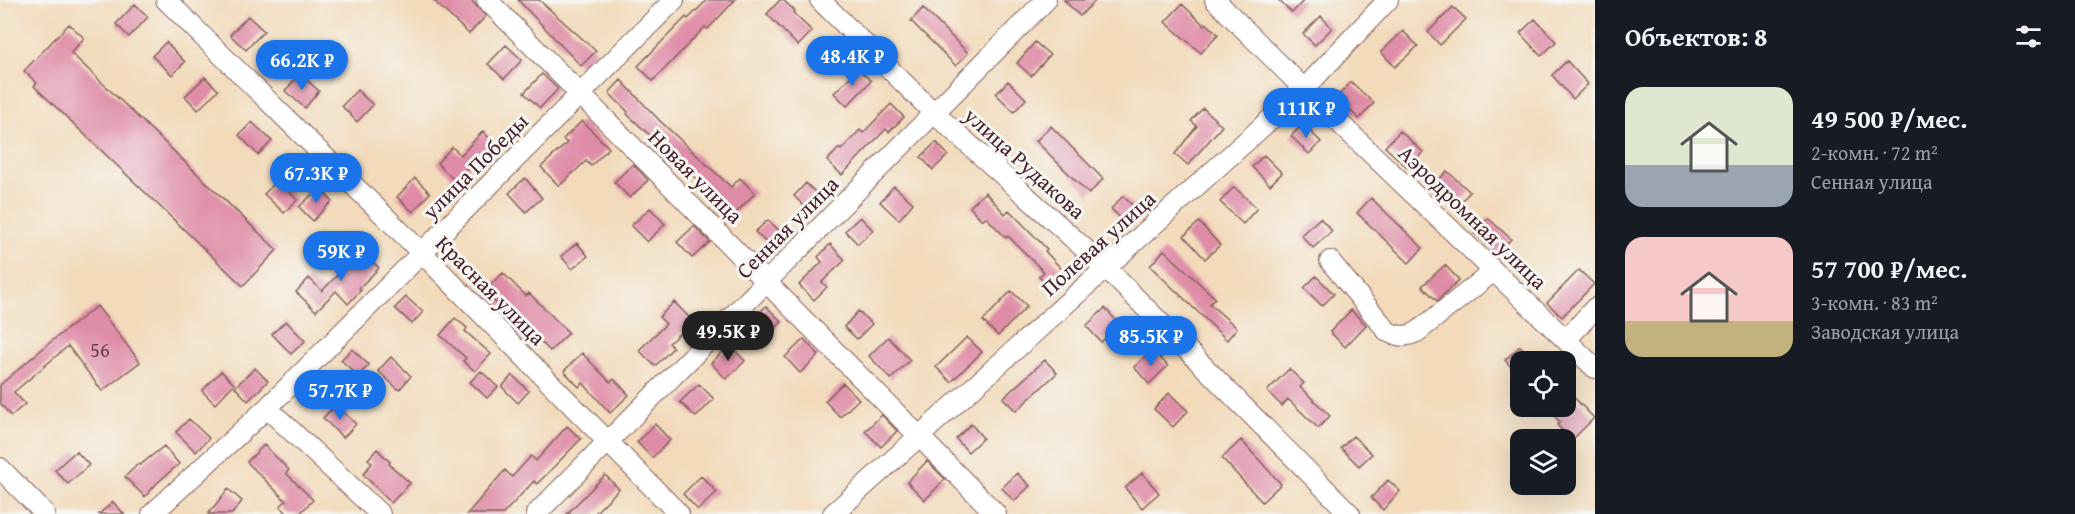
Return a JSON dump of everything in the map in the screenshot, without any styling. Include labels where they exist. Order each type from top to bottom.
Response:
[{"type":"street","name":"Красная улица","points":[[166,0],[422,253],[679,514]]},
{"type":"street","name":"Новая улица","points":[[487,0],[996,514]]},
{"type":"street","name":"улица Победы","points":[[153,514],[267,408],[674,0]]},
{"type":"street","name":"улица Рудакова","points":[[820,0],[934,113],[1107,269],[1350,514]]},
{"type":"street","name":"Сенная улица","points":[[536,514],[1046,0]]},
{"type":"street","name":"Аэродромная улица","points":[[1215,0],[1304,89],[1595,368]]},
{"type":"street","name":"Полевая улица","points":[[833,514],[1304,89],[1388,0]]},
{"type":"street","points":[[1330,261],[1388,332],[1398,337],[1410,336],[1417,332],[1494,271]]},
{"type":"street","points":[[1566,340],[1595,308]]},
{"type":"street","points":[[267,408],[380,514]]},
{"type":"street","points":[[0,468],[45,514]]},
{"type":"building","points":[[433,0],[471,0],[486,16],[469,34]]},
{"type":"building","points":[[518,0],[539,0],[596,51],[581,66]]},
{"type":"building","points":[[707,0],[735,0],[708,29],[705,27],[653,81],[638,66],[686,17],[688,19]]},
{"type":"building","points":[[780,0],[795,11],[793,13],[812,31],[798,46],[767,14]]},
{"type":"building","points":[[1064,0],[1096,0],[1080,16]]},
{"type":"building","points":[[1278,0],[1304,0],[1292,13]]},
{"type":"building","points":[[135,4],[148,17],[129,37],[116,24]]},
{"type":"building","points":[[1182,4],[1204,25],[1206,23],[1218,34],[1201,53],[1165,22]]},
{"type":"building","points":[[1453,7],[1466,19],[1440,45],[1428,32]]},
{"type":"building","points":[[923,8],[968,53],[956,66],[911,21]]},
{"type":"building","points":[[248,16],[264,31],[246,50],[230,35]]},
{"type":"building","points":[[1321,16],[1332,28],[1315,45],[1303,34]]},
{"type":"building","points":[[1535,19],[1556,42],[1541,56],[1520,33]]},
{"type":"building","points":[[69,24],[84,38],[71,53],[277,250],[243,286],[34,86],[37,83],[24,71]]},
{"type":"building","points":[[1403,31],[1418,46],[1395,67],[1381,52]]},
{"type":"building","points":[[166,42],[185,62],[172,75],[152,56]]},
{"type":"building","points":[[1035,42],[1050,55],[1031,76],[1017,63]]},
{"type":"building","points":[[506,45],[522,60],[504,79],[488,64]]},
{"type":"building","points":[[1567,61],[1588,84],[1573,99],[1552,75]]},
{"type":"building","points":[[858,69],[871,81],[847,106],[834,93]]},
{"type":"building","points":[[300,74],[319,91],[305,108],[285,91]]},
{"type":"building","points":[[542,74],[558,89],[540,108],[524,93]]},
{"type":"building","points":[[205,77],[218,90],[198,110],[185,96]]},
{"type":"building","points":[[621,80],[659,120],[731,187],[740,178],[755,193],[735,214],[627,114],[628,112],[609,93]]},
{"type":"building","points":[[1008,81],[1026,99],[1014,112],[996,94]]},
{"type":"building","points":[[1351,82],[1374,103],[1359,119],[1337,97]]},
{"type":"building","points":[[357,90],[373,105],[357,122],[342,106]]},
{"type":"building","points":[[891,104],[904,117],[889,132],[886,129],[842,175],[827,161],[860,130],[863,133]]},
{"type":"building","points":[[1203,108],[1222,126],[1188,165],[1175,154],[1197,126],[1191,121]]},
{"type":"building","points":[[582,121],[609,148],[591,166],[586,161],[559,186],[541,167],[567,143],[563,139]]},
{"type":"building","points":[[252,122],[272,141],[258,155],[239,135]]},
{"type":"building","points":[[1303,124],[1321,142],[1309,154],[1291,136]]},
{"type":"building","points":[[1051,126],[1103,179],[1089,194],[1036,141]]},
{"type":"building","points":[[483,131],[498,148],[483,163],[477,158],[455,181],[437,163],[452,147],[461,155]]},
{"type":"building","points":[[1400,131],[1423,152],[1408,168],[1385,147]]},
{"type":"building","points":[[936,142],[948,155],[933,170],[921,157]]},
{"type":"building","points":[[1264,155],[1282,173],[1270,185],[1252,167]]},
{"type":"building","points":[[633,164],[648,180],[630,198],[614,182]]},
{"type":"building","points":[[1447,171],[1470,192],[1456,207],[1433,186]]},
{"type":"building","points":[[415,178],[430,193],[413,212],[397,197]]},
{"type":"building","points":[[525,178],[542,198],[526,212],[509,193]]},
{"type":"building","points":[[278,180],[297,200],[284,213],[264,194]]},
{"type":"building","points":[[806,183],[821,198],[809,211],[794,196]]},
{"type":"building","points":[[894,186],[913,203],[899,220],[880,202]]},
{"type":"building","points":[[1234,187],[1257,208],[1243,224],[1220,202]]},
{"type":"building","points":[[319,188],[332,201],[313,221],[299,207]]},
{"type":"building","points":[[985,192],[1005,214],[1009,210],[1047,249],[1045,251],[1067,275],[1052,289],[1039,276],[1044,272],[1008,236],[1006,238],[986,217],[982,220],[970,207]]},
{"type":"building","points":[[1123,196],[1141,214],[1129,226],[1111,209]]},
{"type":"building","points":[[1371,198],[1423,248],[1409,263],[1357,213]]},
{"type":"building","points":[[650,208],[665,224],[647,242],[631,226]]},
{"type":"building","points":[[860,217],[873,230],[858,244],[845,231]]},
{"type":"building","points":[[1320,218],[1332,231],[1313,248],[1301,235]]},
{"type":"building","points":[[1488,218],[1511,239],[1497,254],[1474,233]]},
{"type":"building","points":[[768,220],[783,234],[771,247],[755,232]]},
{"type":"building","points":[[1199,222],[1220,245],[1205,259],[1184,236]]},
{"type":"building","points":[[694,226],[710,242],[692,258],[677,242]]},
{"type":"building","points":[[577,243],[588,256],[572,269],[561,256]]},
{"type":"building","points":[[830,244],[845,260],[822,282],[827,287],[814,300],[799,285],[822,262],[818,257]]},
{"type":"building","points":[[359,248],[379,268],[359,288],[361,290],[348,304],[336,291],[316,311],[296,292],[309,278],[322,291],[348,264],[346,262]]},
{"type":"building","points":[[1164,250],[1215,298],[1210,304],[1237,328],[1227,340],[1150,266]]},
{"type":"building","points":[[1445,265],[1459,280],[1437,301],[1422,286]]},
{"type":"building","points":[[1579,270],[1594,284],[1562,317],[1547,303]]},
{"type":"building","points":[[503,273],[526,296],[529,293],[569,333],[550,351],[503,304],[500,307],[484,291]]},
{"type":"building","points":[[1316,276],[1334,294],[1322,306],[1304,288]]},
{"type":"building","points":[[1011,291],[1027,306],[998,336],[983,321]]},
{"type":"building","points":[[406,297],[423,312],[412,324],[395,308]]},
{"type":"building","points":[[674,302],[693,321],[669,343],[673,348],[655,366],[639,350],[666,324],[659,317]]},
{"type":"building","points":[[97,306],[140,362],[102,391],[68,346],[14,392],[25,404],[11,416],[0,403],[0,385]]},
{"type":"building","points":[[766,306],[782,322],[763,340],[748,324]]},
{"type":"building","points":[[1105,308],[1120,325],[1101,342],[1086,326]]},
{"type":"building","points":[[1351,310],[1366,325],[1345,347],[1330,332]]},
{"type":"building","points":[[858,311],[872,324],[857,339],[844,327]]},
{"type":"building","points":[[455,318],[467,328],[465,331],[491,354],[475,371],[463,361],[466,358],[440,335]]},
{"type":"building","points":[[286,321],[305,341],[291,354],[272,334]]},
{"type":"building","points":[[888,337],[910,360],[891,379],[869,356]]},
{"type":"building","points":[[967,337],[982,352],[951,382],[936,367]]},
{"type":"building","points":[[804,339],[819,355],[800,373],[785,357]]},
{"type":"building","points":[[730,345],[745,361],[726,379],[711,363]]},
{"type":"building","points":[[1520,346],[1525,351],[1515,351]]},
{"type":"building","points":[[352,349],[369,365],[358,376],[341,360]]},
{"type":"building","points":[[1153,350],[1168,366],[1149,384],[1134,367]]},
{"type":"building","points":[[582,353],[610,382],[614,379],[629,395],[610,413],[583,383],[579,387],[564,371]]},
{"type":"building","points":[[1510,355],[1510,366],[1505,360]]},
{"type":"building","points":[[391,357],[411,376],[399,390],[378,371]]},
{"type":"building","points":[[1045,360],[1057,373],[1016,411],[1003,398]]},
{"type":"building","points":[[255,368],[268,381],[248,401],[235,387]]},
{"type":"building","points":[[1289,369],[1304,383],[1300,387],[1330,416],[1318,428],[1288,399],[1282,406],[1267,391]]},
{"type":"building","points":[[221,371],[234,384],[215,404],[202,391]]},
{"type":"building","points":[[481,371],[498,387],[487,398],[470,382]]},
{"type":"building","points":[[512,375],[529,391],[518,403],[502,387]]},
{"type":"building","points":[[843,383],[859,399],[840,417],[825,401]]},
{"type":"building","points":[[699,384],[714,399],[696,417],[680,402]]},
{"type":"building","points":[[1169,393],[1188,411],[1173,427],[1154,409]]},
{"type":"building","points":[[1576,399],[1594,418],[1576,436],[1576,429],[1561,429],[1557,425],[1560,422],[1555,417],[1576,417]]},
{"type":"building","points":[[336,405],[356,424],[343,438],[323,418]]},
{"type":"building","points":[[882,415],[897,431],[881,447],[865,431]]},
{"type":"building","points":[[189,419],[209,438],[196,452],[176,432]]},
{"type":"building","points":[[655,424],[670,440],[652,458],[637,442]]},
{"type":"building","points":[[971,424],[983,438],[968,452],[956,439]]},
{"type":"building","points":[[567,426],[581,439],[537,484],[534,481],[503,514],[467,514],[505,470],[512,477],[531,456],[536,461]]},
{"type":"building","points":[[1353,436],[1372,454],[1359,466],[1341,448]]},
{"type":"building","points":[[1241,440],[1281,484],[1262,502],[1222,458]]},
{"type":"building","points":[[264,445],[289,470],[286,473],[313,500],[299,514],[288,514],[280,506],[286,501],[247,462]]},
{"type":"building","points":[[164,446],[179,464],[145,497],[125,477],[138,464],[140,465]]},
{"type":"building","points":[[377,449],[390,462],[389,464],[410,483],[391,503],[363,474],[372,463],[368,459]]},
{"type":"building","points":[[76,451],[89,465],[68,484],[55,470]]},
{"type":"building","points":[[927,461],[945,479],[925,500],[907,482]]},
{"type":"building","points":[[1017,473],[1030,486],[1014,501],[1002,488]]},
{"type":"building","points":[[1142,473],[1159,493],[1142,508],[1125,488]]},
{"type":"building","points":[[605,475],[619,489],[594,514],[567,514]]},
{"type":"building","points":[[701,476],[717,492],[698,510],[683,494]]},
{"type":"building","points":[[1388,480],[1400,491],[1383,510],[1371,498]]},
{"type":"building","points":[[228,489],[242,501],[232,514],[208,514]]},
{"type":"building","points":[[113,502],[124,514],[99,514]]}]
